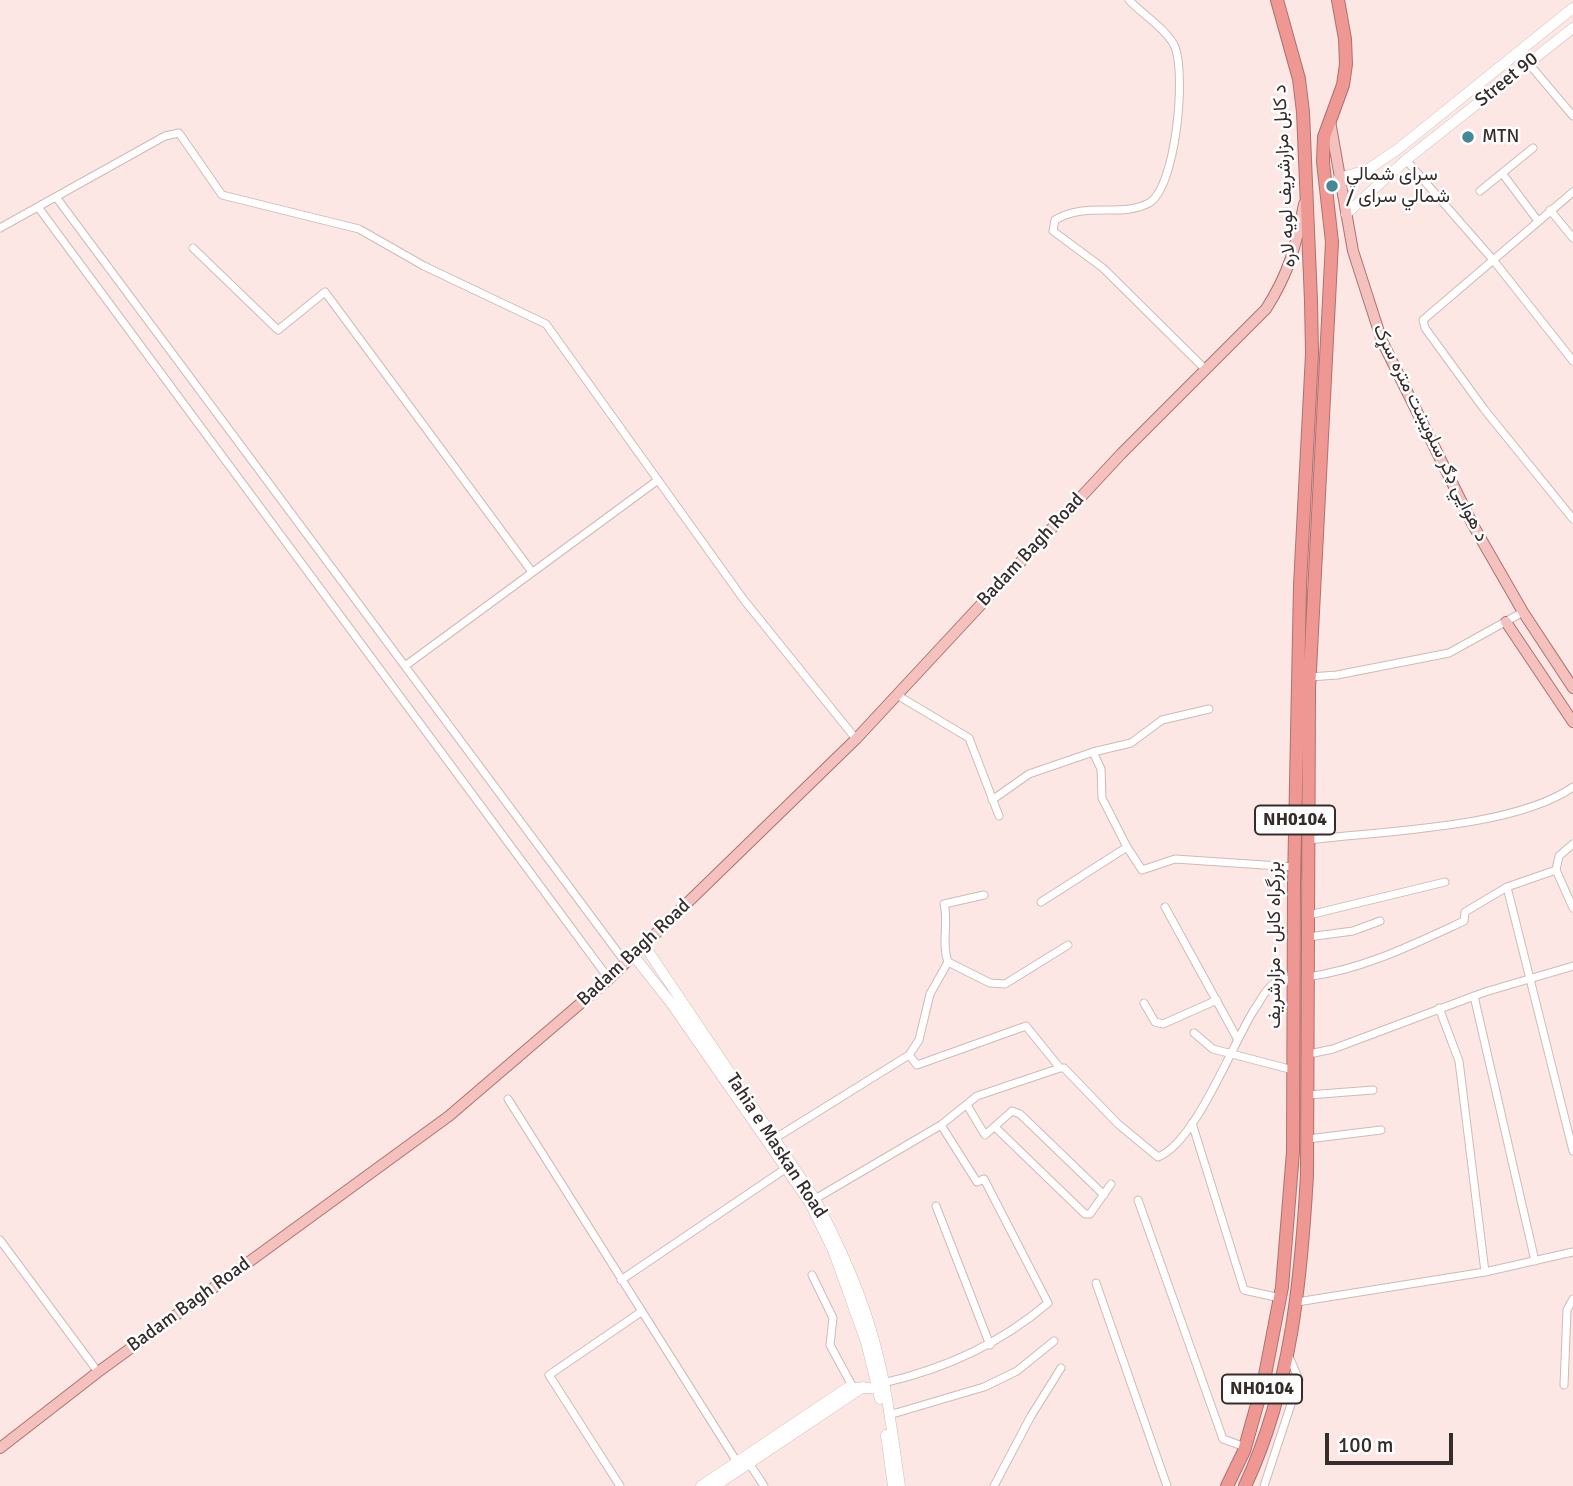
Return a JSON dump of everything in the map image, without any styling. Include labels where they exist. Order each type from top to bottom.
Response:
[{"type":"highway","name":"د کابل مزارشریف لویه لاره","points":[[1277,0],[1300,88],[1312,354]]},
{"type":"highway","name":"د کابل مزارشریف لویه لاره","points":[[1329,358],[1332,242],[1323,162],[1324,137],[1329,116],[1343,85],[1346,65],[1338,0]]},
{"type":"highway","name":"بزرگراه کابل - مزارشریف","points":[[1245,1486],[1267,1427],[1288,1354],[1297,1302],[1308,1139],[1309,1054],[1300,978],[1294,867],[1303,473],[1312,354]]},
{"type":"highway","name":"بزرگراه کابل - مزارشریف","points":[[1227,1486],[1245,1447],[1264,1380],[1280,1298],[1293,1152],[1294,1070],[1300,978],[1308,937],[1310,677],[1329,358]]},
{"type":"main road","name":"Street 90","points":[[1339,178],[1367,170],[1398,149],[1573,8]]},
{"type":"main road","name":"Street 90","points":[[1346,214],[1406,160],[1573,28]]},
{"type":"main road","name":"د هوايي ډګر سلویښت متره سړک","points":[[1329,116],[1353,251],[1382,341],[1473,525],[1523,612],[1573,688]]},
{"type":"main road","name":"Badam Bagh Road","points":[[0,1448],[98,1372],[449,1116],[609,979],[856,739],[1121,454],[1266,309],[1284,281],[1293,258],[1305,202]]},
{"type":"main road","points":[[1506,622],[1573,722]]},
{"type":"main road","name":"Tahia e Maskan Road","points":[[644,945],[774,1139],[833,1250],[881,1386],[889,1415],[900,1486]]},
{"type":"main road","name":"Tahia e Maskan Road","points":[[629,958],[671,1003],[815,1199],[854,1282],[876,1347],[892,1486]]},
{"type":"main road","points":[[701,1486],[857,1388],[881,1386]]},
{"type":"main road","points":[[715,1486],[744,1461]]},
{"type":"street","points":[[1129,0],[1169,38],[1180,62],[1173,144],[1166,176],[1160,192],[1146,205],[1083,209],[1055,220],[1053,231],[1103,268],[1206,370]]},
{"type":"street","points":[[1519,52],[1573,116]]},
{"type":"street","points":[[0,228],[165,136],[179,133],[222,195],[359,229],[424,266],[546,324],[744,600],[856,739]]},
{"type":"street","points":[[1480,191],[1533,148]]},
{"type":"street","points":[[1406,160],[1494,261],[1573,361]]},
{"type":"street","points":[[1502,173],[1538,221]]},
{"type":"street","points":[[1573,192],[1423,320],[1425,328],[1484,409],[1573,519]]},
{"type":"street","points":[[56,197],[405,666],[629,958]]},
{"type":"street","points":[[38,207],[609,979]]},
{"type":"street","points":[[1550,210],[1573,238]]},
{"type":"street","points":[[193,248],[278,330],[325,292],[532,572]]},
{"type":"street","points":[[405,666],[659,480]]},
{"type":"street","points":[[1310,677],[1337,676],[1449,653],[1523,612]]},
{"type":"street","points":[[897,695],[969,738],[999,816]]},
{"type":"street","points":[[992,800],[1029,774],[1093,752],[1132,743],[1162,720],[1209,709]]},
{"type":"street","points":[[1093,752],[1101,769],[1102,798],[1142,870],[1175,859],[1294,867]]},
{"type":"street","points":[[1309,839],[1442,827],[1549,800],[1573,787]]},
{"type":"street","points":[[1573,844],[1559,856],[1556,870],[1573,908]]},
{"type":"street","points":[[1041,902],[1127,847]]},
{"type":"street","points":[[815,1199],[941,1125],[977,1096],[1060,1068],[1064,1068],[1118,1124],[1158,1157],[1174,1149],[1192,1124],[1231,1055],[1237,1038],[1267,990],[1279,981],[1333,974],[1384,958],[1464,920],[1465,912],[1507,887],[1556,870]]},
{"type":"street","points":[[1308,915],[1445,882]]},
{"type":"street","points":[[1507,887],[1573,1151]]},
{"type":"street","points":[[984,895],[944,904],[948,920],[944,952],[948,962],[990,983],[1004,984],[1068,945]]},
{"type":"street","points":[[1165,907],[1237,1038]]},
{"type":"street","points":[[1308,937],[1353,932],[1380,921]]},
{"type":"street","points":[[774,1139],[909,1055],[919,1040],[930,994],[948,962]]},
{"type":"street","points":[[1309,1054],[1333,1049],[1474,996],[1573,966]]},
{"type":"street","points":[[1474,996],[1535,1261]]},
{"type":"street","points":[[1144,1003],[1155,1022],[1163,1024],[1217,1000]]},
{"type":"street","points":[[1439,1009],[1459,1061],[1485,1272]]},
{"type":"street","points":[[909,1055],[916,1065],[1026,1026],[1060,1068]]},
{"type":"street","points":[[1194,1033],[1213,1049],[1294,1070]]},
{"type":"street","points":[[1308,1095],[1373,1090]]},
{"type":"street","points":[[508,1099],[641,1312],[764,1486]]},
{"type":"street","points":[[967,1105],[985,1135],[1012,1111],[1020,1114],[1104,1195]]},
{"type":"street","points":[[1192,1124],[1244,1290],[1280,1298]]},
{"type":"street","points":[[881,1386],[925,1373],[990,1345],[1017,1330],[1048,1303],[984,1179],[977,1182],[941,1125]]},
{"type":"street","points":[[996,1127],[1085,1214],[1090,1214],[1111,1184]]},
{"type":"street","points":[[1308,1139],[1381,1130]]},
{"type":"street","points":[[621,1280],[789,1167]]},
{"type":"street","points":[[1138,1200],[1223,1439],[1245,1447]]},
{"type":"street","points":[[936,1206],[990,1345]]},
{"type":"street","points":[[0,1240],[98,1372]]},
{"type":"street","points":[[1297,1302],[1485,1272],[1573,1252]]},
{"type":"street","points":[[812,1275],[833,1318],[829,1339],[831,1345],[857,1388]]},
{"type":"street","points":[[1096,1283],[1167,1486]]},
{"type":"street","points":[[1564,1385],[1567,1310],[1573,1299]]},
{"type":"street","points":[[620,1486],[549,1375],[641,1312]]},
{"type":"street","points":[[889,1415],[984,1387],[1017,1371],[1054,1342]]},
{"type":"street","points":[[1264,1486],[1299,1380],[1288,1354]]},
{"type":"street","points":[[993,1486],[1061,1368]]},
{"type":"place","name":"MTN","points":[[1468,137]]},
{"type":"place","name":"سرای شمالي / شمالي سرای","points":[[1332,186]]}]
